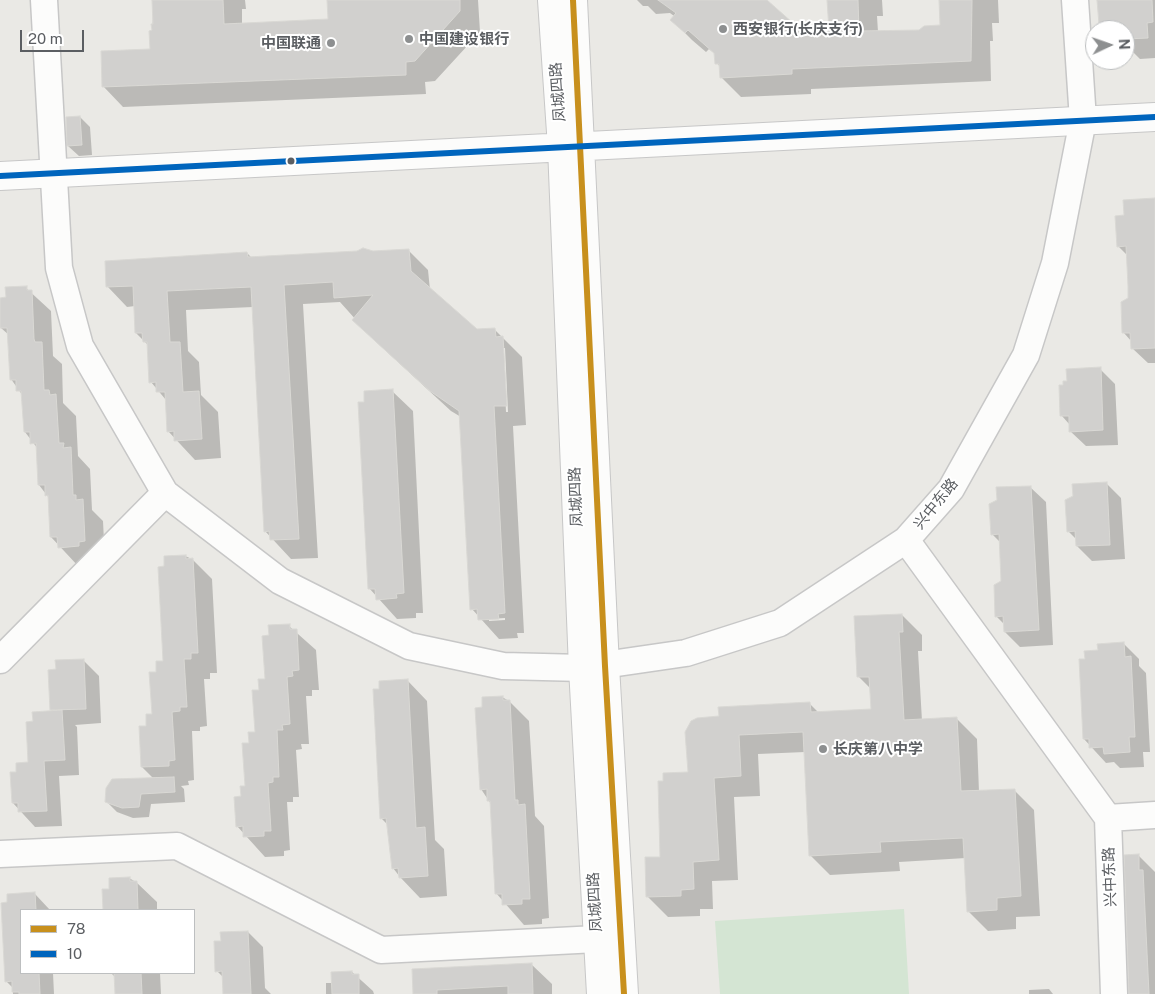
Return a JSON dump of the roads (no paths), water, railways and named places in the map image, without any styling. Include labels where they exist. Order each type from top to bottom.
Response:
[{"type":"street","points":[[44,0],[52,173],[59,268],[80,346],[165,493],[280,581],[409,646],[503,666],[594,667],[686,653],[780,623],[906,540]]},
{"type":"street","name":"凤城四路","points":[[552,0],[572,146]]},
{"type":"street","name":"凤城四路","points":[[573,0],[572,146],[594,667],[597,939],[601,994]]},
{"type":"street","name":"兴中东路","points":[[1075,0],[1083,120],[1056,263],[1026,355],[951,489],[906,540],[1108,818],[1114,994]]},
{"type":"street","points":[[0,176],[1155,117]]},
{"type":"street","points":[[0,660],[165,493]]},
{"type":"street","name":"凤城四路","points":[[594,667],[624,994]]},
{"type":"street","points":[[1108,818],[1155,815]]},
{"type":"street","points":[[0,854],[177,846],[381,950],[597,939]]},
{"type":"place","name":"西安银行(长庆支行)","points":[[723,29]]},
{"type":"place","name":"中国建设银行","points":[[409,39]]},
{"type":"place","name":"中国联通","points":[[331,43]]},
{"type":"place","name":"长庆第八中学","points":[[823,749]]}]
